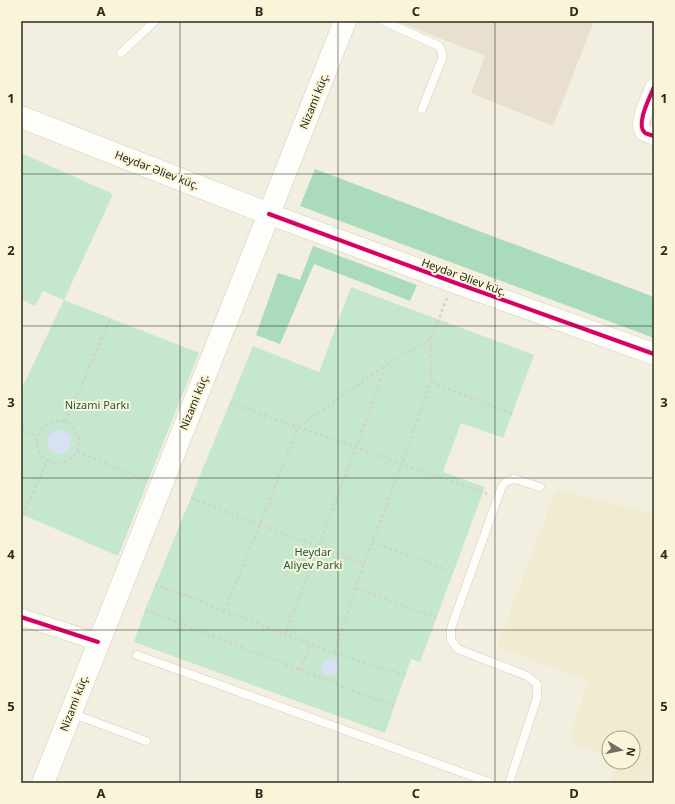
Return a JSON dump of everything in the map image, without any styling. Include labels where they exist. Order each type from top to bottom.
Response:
[{"type":"main road","name":"Nizami küç.","points":[[43,783],[345,21]]},
{"type":"main road","name":"Heydər Əliev küç.","points":[[21,117],[269,214]]},
{"type":"street","points":[[654,87],[641,120],[641,127],[644,132],[654,136]]},
{"type":"street","name":"Heydər Əliev küç.","points":[[269,214],[654,354]]},
{"type":"street","points":[[21,617],[98,642]]},
{"type":"lane","points":[[121,54],[155,21]]},
{"type":"lane","points":[[383,21],[439,46],[442,52],[442,59],[422,110]]},
{"type":"lane","points":[[509,783],[537,698],[537,684],[527,676],[458,649],[451,640],[451,628],[502,486],[507,481],[516,479],[540,487]]},
{"type":"lane","points":[[137,655],[491,783]]},
{"type":"lane","points":[[71,713],[146,742]]},
{"type":"path","points":[[334,653],[364,564],[431,382],[431,339],[453,282]]},
{"type":"path","points":[[65,422],[112,318]]},
{"type":"path","points":[[224,611],[260,525],[298,427],[386,364],[431,339]]},
{"type":"path","points":[[284,634],[356,448],[386,364]]},
{"type":"path","points":[[431,382],[512,414]]},
{"type":"path","points":[[230,403],[491,496]]},
{"type":"path","points":[[51,422],[65,422],[76,431],[79,438],[77,451],[73,457],[61,464],[47,461],[38,450],[36,443],[37,436],[45,425],[51,422]]},
{"type":"path","points":[[21,429],[37,436]]},
{"type":"path","points":[[77,451],[148,481]]},
{"type":"path","points":[[23,515],[47,461]]},
{"type":"path","points":[[191,498],[364,564]]},
{"type":"path","points":[[372,542],[453,572]]},
{"type":"path","points":[[156,584],[334,653],[405,675]]},
{"type":"path","points":[[356,588],[436,618]]},
{"type":"path","points":[[145,610],[394,706]]},
{"type":"path","points":[[300,670],[310,644]]},
{"type":"shaded area","points":[[396,21],[594,21],[553,126],[471,93],[485,56]]},
{"type":"shaded area","points":[[556,489],[654,514],[654,783],[610,783],[614,770],[641,770],[641,730],[601,730],[601,755],[569,742],[588,681],[497,647]]},
{"type":"green space","points":[[21,153],[113,194],[64,300],[43,291],[35,306],[21,299]]},
{"type":"green space","points":[[315,169],[654,297],[654,338],[300,206]]},
{"type":"green space","points":[[313,246],[417,285],[410,301],[314,264],[280,344],[256,335],[278,273],[300,280]]},
{"type":"green space","name":"Heydar Aliyev Parki","points":[[351,287],[534,355],[503,438],[461,423],[443,472],[485,487],[420,662],[411,659],[385,733],[134,642],[145,610],[253,346],[319,372]]},
{"type":"green space","name":"Nizami Parkı","points":[[64,300],[199,353],[118,556],[21,514],[21,390]]},
{"type":"water","points":[[59,430],[64,431],[70,437],[70,447],[64,453],[59,454],[54,453],[48,447],[47,442],[48,437],[54,431]]},
{"type":"water","points":[[330,658],[336,661],[339,667],[336,673],[330,676],[324,673],[321,667],[324,661]]},
{"type":"cycle path","points":[[654,87],[642,118],[642,129],[645,133],[654,136]]},
{"type":"cycle path","points":[[269,214],[654,354]]},
{"type":"cycle path","points":[[21,617],[98,642]]}]
